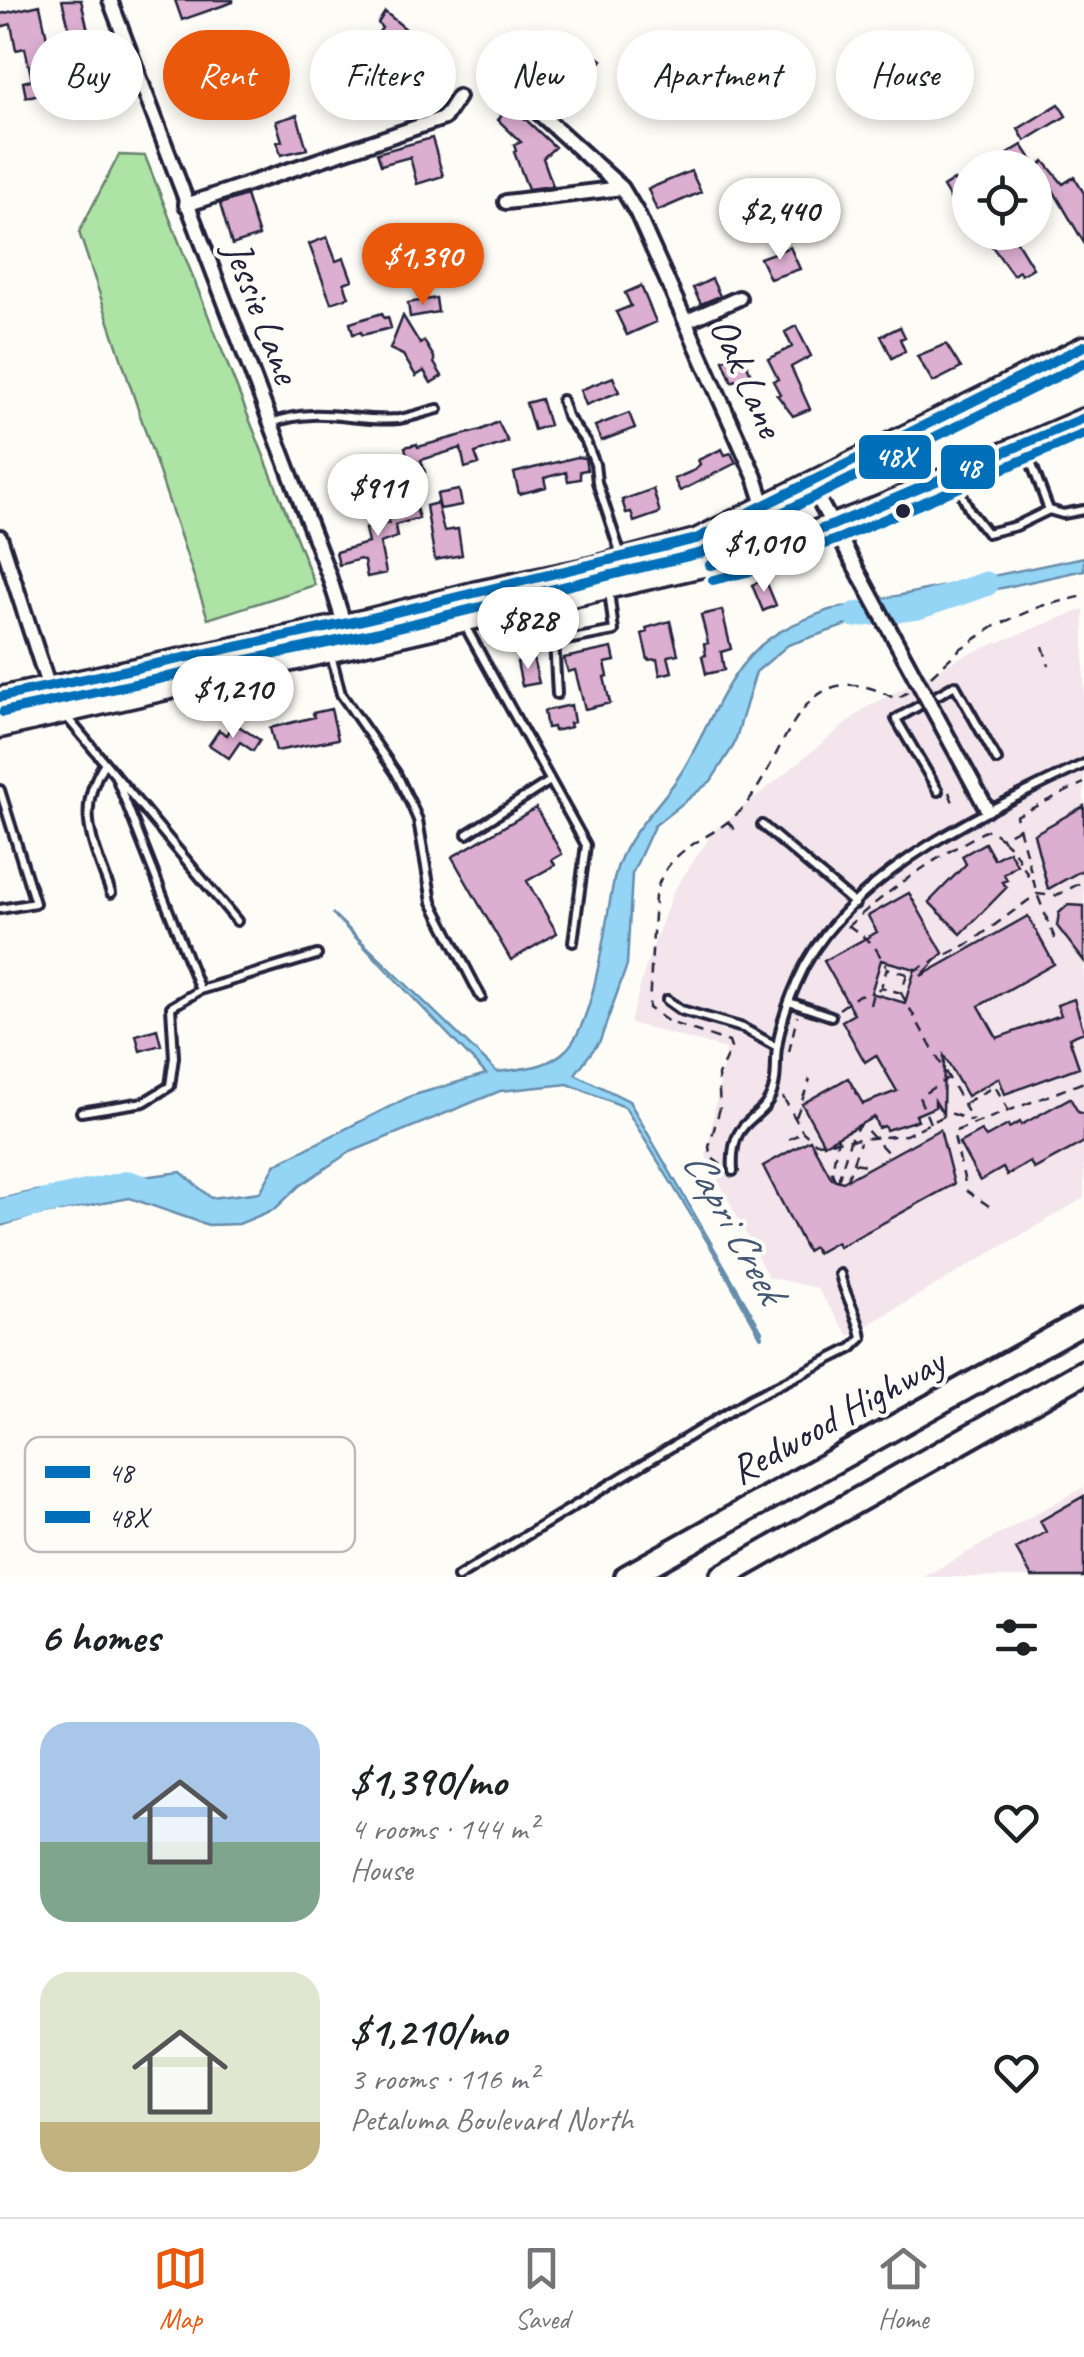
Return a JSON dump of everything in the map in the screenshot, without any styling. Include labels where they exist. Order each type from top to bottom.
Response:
[{"type":"highway","name":"Redwood Highway","points":[[626,1577],[1084,1320]]},
{"type":"highway","name":"Redwood Highway","points":[[722,1577],[1084,1372]]},
{"type":"main road","points":[[0,697],[345,624],[696,540],[1084,346]]},
{"type":"main road","points":[[0,728],[742,558],[833,526],[1084,418]]},
{"type":"street","name":"Jessie Lane","points":[[110,0],[352,648]]},
{"type":"street","points":[[186,204],[444,118],[458,97]]},
{"type":"street","name":"Oak Lane","points":[[547,120],[622,188],[637,213],[764,504]]},
{"type":"street","points":[[506,202],[622,188]]},
{"type":"street","points":[[686,321],[739,298]]},
{"type":"street","points":[[809,482],[987,809]]},
{"type":"street","points":[[0,537],[48,685]]},
{"type":"lane","points":[[562,400],[595,464],[597,482],[623,559]]},
{"type":"lane","points":[[270,424],[284,418],[318,415],[396,419],[438,409]]},
{"type":"lane","points":[[1024,443],[1049,510]]},
{"type":"lane","points":[[952,474],[987,533],[1016,526],[1049,510],[1063,514],[1084,510]]},
{"type":"lane","points":[[556,642],[614,631],[609,589]]},
{"type":"lane","points":[[552,602],[558,694]]},
{"type":"lane","points":[[464,623],[586,845],[573,942]]},
{"type":"lane","points":[[330,654],[341,694],[396,773],[412,806],[418,820],[432,902],[481,996]]},
{"type":"lane","points":[[938,792],[896,719],[955,685],[996,760]]},
{"type":"lane","points":[[64,714],[237,921]]},
{"type":"lane","points":[[104,764],[87,802],[91,837],[111,893]]},
{"type":"lane","points":[[733,1171],[733,1142],[774,1088],[777,1047],[789,1002],[816,945],[855,904],[904,864],[987,809],[1084,764]]},
{"type":"lane","points":[[116,777],[200,990]]},
{"type":"lane","points":[[467,834],[550,781]]},
{"type":"lane","points":[[0,790],[35,903],[0,909]]},
{"type":"lane","points":[[762,824],[855,904]]},
{"type":"lane","points":[[82,1112],[144,1102],[170,1086],[174,1058],[172,1008],[200,990],[318,955]]},
{"type":"lane","points":[[667,1000],[681,1010],[742,1028],[777,1047]]},
{"type":"lane","points":[[789,1002],[831,1016]]},
{"type":"lane","points":[[458,1577],[750,1399],[852,1348],[862,1338],[860,1324],[844,1295],[840,1274]]},
{"type":"path","points":[[1043,646],[1050,666]]},
{"type":"path","points":[[1054,939],[1035,888],[1016,816],[1084,782]]},
{"type":"path","points":[[728,821],[736,832]]},
{"type":"path","points":[[1001,838],[1019,828]]},
{"type":"path","points":[[841,934],[897,886],[989,829],[1013,850],[1035,888]]},
{"type":"path","points":[[848,925],[873,944],[887,968],[907,974],[970,943],[1037,894],[1056,896],[1084,882]]},
{"type":"path","points":[[831,1016],[859,995],[881,987],[887,968]]},
{"type":"path","points":[[907,974],[902,993],[974,1122]]},
{"type":"path","points":[[881,987],[902,993]]},
{"type":"path","points":[[870,1005],[873,992]]},
{"type":"path","points":[[787,1060],[801,1006]]},
{"type":"path","points":[[792,1038],[800,1040]]},
{"type":"path","points":[[788,1054],[795,1056]]},
{"type":"path","points":[[930,1124],[919,1097],[949,1077]]},
{"type":"path","points":[[795,1119],[810,1079]]},
{"type":"path","points":[[989,1206],[967,1191],[953,1132],[1084,1082]]},
{"type":"path","points":[[964,1104],[994,1086],[1008,1110]]},
{"type":"path","points":[[778,1106],[785,1090]]},
{"type":"path","points":[[783,1096],[803,1132],[816,1142],[906,1135],[950,1114],[974,1122]]},
{"type":"path","points":[[838,1139],[832,1173],[837,1180],[860,1124],[891,1156]]},
{"type":"path","points":[[789,1139],[803,1132]]},
{"type":"path","points":[[847,1180],[860,1140]]},
{"type":"path","points":[[852,1163],[872,1166]]},
{"type":"shaded area","points":[[1084,609],[1084,1198],[849,1336],[817,1288],[768,1277],[706,1156],[726,1049],[630,1023],[646,966],[673,892],[713,832],[864,709],[961,657]]},
{"type":"shaded area","points":[[1084,1487],[1084,1577],[924,1577],[1062,1499]]},
{"type":"green space","points":[[119,155],[145,156],[315,585],[208,619],[79,232]]},
{"type":"water","points":[[1084,557],[1084,570],[1002,588],[923,599],[788,645],[756,672],[734,745],[711,781],[654,826],[632,874],[627,965],[600,1041],[575,1074],[629,1101],[763,1333],[625,1107],[568,1084],[500,1091],[348,1153],[299,1186],[275,1209],[239,1224],[208,1225],[130,1198],[0,1226],[0,1199],[36,1191],[95,1195],[143,1177],[181,1172],[211,1198],[260,1192],[276,1164],[411,1096],[486,1074],[332,913],[497,1072],[534,1066],[559,1056],[577,1034],[586,1014],[620,860],[681,773],[733,677],[756,650],[781,631],[829,610]]},
{"type":"building","points":[[62,0],[81,0],[88,30],[70,30]]},
{"type":"building","points":[[175,0],[233,0],[233,2],[182,20]]},
{"type":"building","points":[[40,5],[45,30],[30,30],[30,71],[25,48],[16,50],[11,24],[0,27],[0,14]]},
{"type":"building","points":[[385,12],[407,30],[380,30],[378,23]]},
{"type":"building","points":[[30,80],[30,96],[26,97],[23,82]]},
{"type":"building","points":[[1059,104],[1066,116],[1025,141],[1018,129]]},
{"type":"building","points":[[297,115],[307,149],[281,155],[277,142],[282,141],[276,121]]},
{"type":"building","points":[[498,120],[526,120],[555,147],[543,158],[553,186],[528,189],[514,152],[514,145],[521,142]]},
{"type":"building","points":[[432,138],[443,176],[417,184],[410,157],[381,165],[377,153]]},
{"type":"building","points":[[691,171],[701,192],[657,211],[648,189]]},
{"type":"building","points":[[1052,171],[1063,184],[1074,177],[1084,193],[1084,243],[1052,188]]},
{"type":"building","points":[[952,181],[952,202],[943,187]]},
{"type":"building","points":[[246,195],[259,236],[232,245],[220,204]]},
{"type":"building","points":[[327,237],[336,261],[344,258],[352,280],[344,283],[349,297],[331,303],[309,244]]},
{"type":"building","points":[[790,247],[800,269],[770,279],[760,258]]},
{"type":"building","points":[[995,250],[1022,250],[1033,268],[1013,275]]},
{"type":"building","points":[[712,279],[720,296],[701,304],[693,288]]},
{"type":"building","points":[[641,286],[656,322],[627,335],[616,312],[631,306],[625,293]]},
{"type":"building","points":[[436,298],[438,312],[410,317],[408,303]]},
{"type":"building","points":[[382,313],[384,318],[388,317],[391,328],[353,334],[350,323]]},
{"type":"building","points":[[403,316],[420,344],[424,341],[442,376],[431,383],[424,371],[416,376],[403,355],[390,349]]},
{"type":"building","points":[[796,326],[811,356],[791,367],[810,409],[793,416],[777,395],[780,394],[773,381],[778,379],[768,359],[792,347],[785,332]]},
{"type":"building","points":[[900,327],[905,351],[892,358],[881,336]]},
{"type":"building","points":[[946,344],[961,368],[933,382],[917,356]]},
{"type":"building","points":[[742,353],[752,377],[732,382],[723,360]]},
{"type":"building","points":[[613,377],[619,392],[586,405],[580,390]]},
{"type":"building","points":[[541,399],[549,425],[534,430],[526,403]]},
{"type":"building","points":[[629,413],[635,428],[601,441],[595,426]]},
{"type":"building","points":[[498,422],[508,442],[475,453],[479,464],[465,468],[461,448],[421,460],[425,472],[412,475],[405,447],[418,447]]},
{"type":"building","points":[[722,449],[725,455],[731,453],[736,463],[680,491],[674,479],[695,470],[700,464],[698,460]]},
{"type":"building","points":[[585,458],[587,470],[580,471],[580,479],[568,481],[566,472],[544,478],[546,487],[519,494],[514,473]]},
{"type":"building","points":[[653,489],[660,513],[634,522],[622,500]]},
{"type":"building","points":[[459,490],[462,505],[440,509],[437,494]]},
{"type":"building","points":[[393,493],[399,512],[416,508],[419,518],[395,525],[397,537],[380,543],[386,573],[367,577],[364,561],[360,559],[339,565],[336,552],[368,543],[365,529],[389,523],[380,497]]},
{"type":"building","points":[[437,503],[444,531],[458,529],[462,555],[435,560],[426,506]]},
{"type":"building","points":[[765,579],[776,605],[763,611],[752,585]]},
{"type":"building","points":[[722,610],[731,649],[721,652],[724,670],[706,674],[702,656],[706,655],[704,644],[708,643],[701,615]]},
{"type":"building","points":[[670,621],[678,654],[668,656],[672,672],[660,675],[657,659],[648,660],[642,634],[647,632],[646,628]]},
{"type":"building","points":[[612,648],[615,661],[605,663],[608,676],[604,677],[610,703],[585,709],[575,670],[568,672],[564,658]]},
{"type":"building","points":[[533,658],[539,683],[522,686],[517,662]]},
{"type":"building","points":[[571,705],[571,727],[554,731],[553,727],[547,728],[544,711]]},
{"type":"building","points":[[331,709],[338,739],[276,751],[270,728]]},
{"type":"building","points":[[234,723],[260,740],[253,751],[240,742],[229,758],[209,745],[219,730],[227,735]]},
{"type":"building","points":[[1084,806],[1084,869],[1048,889],[1034,834]]},
{"type":"building","points":[[536,808],[562,854],[552,860],[555,865],[527,881],[557,933],[511,960],[452,857]]},
{"type":"building","points":[[985,843],[994,859],[1009,851],[1017,865],[1004,874],[1007,880],[1002,882],[1007,887],[961,934],[929,902],[966,864],[962,856]]},
{"type":"building","points":[[909,893],[943,953],[921,976],[1028,916],[1054,964],[979,1006],[997,1038],[1061,1015],[1057,1005],[1074,999],[1084,1032],[1069,1038],[1079,1067],[1005,1094],[999,1078],[967,1096],[944,1056],[943,1114],[935,1101],[935,1107],[916,1115],[918,1120],[886,1130],[884,1126],[878,1128],[874,1117],[824,1144],[802,1104],[848,1078],[863,1104],[897,1091],[876,1055],[865,1062],[842,1021],[854,1014],[824,961],[877,932],[868,916]],"holes":[[[881,960],[915,969],[905,1003],[871,993]]]},
{"type":"building","points":[[1068,905],[1084,906],[1084,961],[1057,926],[1059,913]]},
{"type":"building","points":[[157,1029],[161,1045],[140,1051],[136,1035]]},
{"type":"building","points":[[1070,1098],[1078,1112],[1084,1114],[1084,1142],[1034,1169],[1030,1162],[1007,1175],[1003,1168],[980,1181],[959,1143],[981,1131],[986,1137],[1008,1125],[1021,1125]]},
{"type":"building","points":[[940,1129],[954,1184],[839,1247],[837,1242],[817,1253],[814,1247],[807,1251],[763,1166],[810,1140],[832,1179],[843,1182]]},
{"type":"building","points":[[1084,1496],[1084,1577],[1032,1577],[1016,1549],[1046,1532],[1040,1521]]},
{"type":"waterway","points":[[855,615],[918,607],[986,584]]},
{"type":"waterway","points":[[0,1212],[129,1183],[156,1192]]},
{"type":"waterway","name":"Capri Creek","points":[[722,1266],[761,1336]]},
{"type":"transit line","name":"48","points":[[0,697],[367,619],[696,539],[1084,346]]},
{"type":"transit line","name":"48X","points":[[3,712],[370,634],[701,553],[1084,363]]},
{"type":"transit line","name":"48","points":[[710,565],[742,558],[833,525],[1084,418]]},
{"type":"transit line","name":"48X","points":[[713,580],[838,539],[1084,434]]}]
